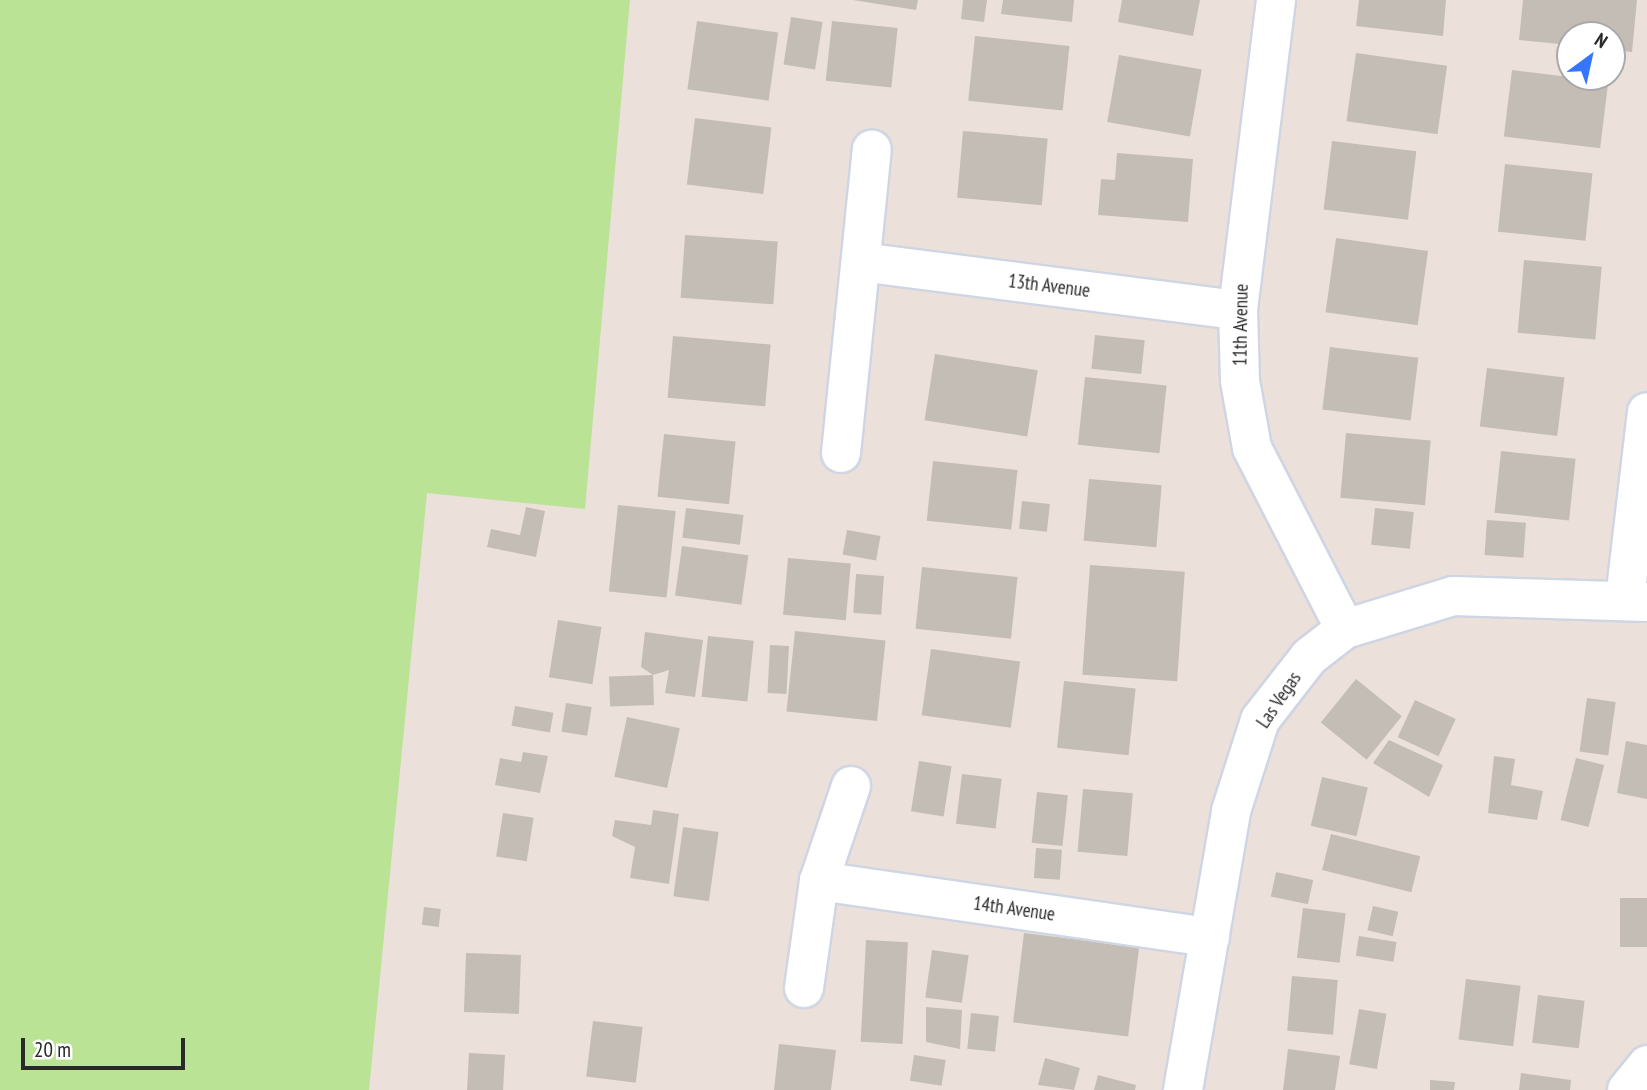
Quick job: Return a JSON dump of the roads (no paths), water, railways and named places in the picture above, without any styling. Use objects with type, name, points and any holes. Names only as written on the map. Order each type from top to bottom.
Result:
[{"type":"street","name":"11th Avenue","points":[[1276,0],[1238,310],[1252,448],[1345,629]]},
{"type":"street","points":[[841,453],[872,150]]},
{"type":"street","name":"13th Avenue","points":[[861,262],[1238,310]]},
{"type":"street","points":[[1636,600],[1647,412]]},
{"type":"street","name":"Las Vegas","points":[[1183,1090],[1231,811],[1260,720],[1308,657],[1345,629],[1453,596],[1636,600]]},
{"type":"street","points":[[804,988],[818,881],[851,786]]},
{"type":"street","name":"14th Avenue","points":[[818,881],[1210,937]]},
{"type":"street","points":[[1627,1090],[1647,1065]]}]
